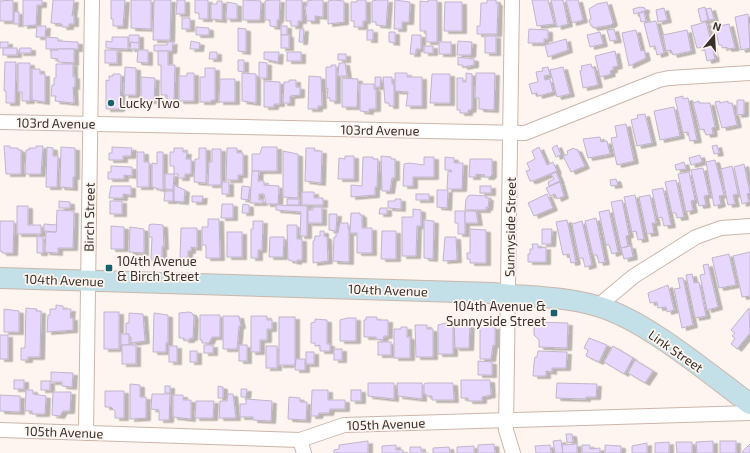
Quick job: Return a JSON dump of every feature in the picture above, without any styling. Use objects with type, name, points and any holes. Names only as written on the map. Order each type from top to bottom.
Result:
[{"type":"street","name":"Birch Street","points":[[86,433],[92,0]]},
{"type":"street","name":"Sunnyside Street","points":[[512,0],[506,430],[513,453]]},
{"type":"street","name":"103rd Avenue","points":[[0,122],[511,133],[525,132],[659,80],[669,78],[750,73]]},
{"type":"street","points":[[598,306],[634,276],[696,237],[721,228],[750,226]]},
{"type":"street","name":"104th Avenue","points":[[0,278],[509,294],[564,299],[598,306]]},
{"type":"street","name":"Link Street","points":[[598,306],[628,319],[660,338],[750,404]]},
{"type":"street","name":"105th Avenue","points":[[0,430],[86,433],[302,446],[344,425],[750,413]]},
{"type":"building","points":[[13,0],[13,21],[0,21],[0,1]]},
{"type":"building","points":[[23,0],[42,0],[42,5],[37,5],[36,25],[23,26]]},
{"type":"building","points":[[53,0],[74,0],[72,16],[74,15],[74,24],[69,24],[69,27],[62,27],[62,24],[51,23]]},
{"type":"building","points":[[111,0],[125,0],[123,26],[113,26],[113,19],[111,19]]},
{"type":"building","points":[[131,0],[151,0],[151,29],[131,28]]},
{"type":"building","points":[[154,0],[171,0],[170,40],[153,40]]},
{"type":"building","points":[[177,0],[185,0],[185,14],[176,14]]},
{"type":"building","points":[[195,0],[208,0],[208,19],[199,19],[199,13],[195,13]]},
{"type":"building","points":[[243,0],[261,1],[260,20],[243,20]]},
{"type":"building","points":[[280,0],[279,20],[277,20],[277,27],[270,26],[270,20],[265,20],[265,1]]},
{"type":"building","points":[[286,0],[302,0],[302,21],[298,21],[298,26],[291,26],[291,21],[286,21]]},
{"type":"building","points":[[323,0],[323,17],[315,16],[315,21],[307,21],[305,6],[307,6],[307,1]]},
{"type":"building","points":[[357,0],[366,0],[366,21],[363,21],[363,27],[354,27],[354,21],[351,21],[351,2],[357,2]]},
{"type":"building","points":[[388,0],[386,26],[376,25],[376,22],[372,22],[372,1]]},
{"type":"building","points":[[395,0],[410,2],[409,22],[402,22],[402,29],[394,29]]},
{"type":"building","points":[[428,0],[437,0],[437,42],[426,42],[426,31],[420,31],[420,1],[428,2]]},
{"type":"building","points":[[487,0],[496,0],[496,3],[498,3],[497,34],[477,34],[477,26],[480,26],[481,3],[487,3]]},
{"type":"building","points":[[532,0],[548,0],[554,24],[537,26]]},
{"type":"building","points":[[551,0],[563,0],[568,24],[557,27]]},
{"type":"building","points":[[566,0],[578,0],[583,20],[572,23]]},
{"type":"building","points":[[217,1],[222,1],[222,20],[211,19],[211,4],[217,4]]},
{"type":"building","points":[[328,1],[344,1],[344,22],[328,24]]},
{"type":"building","points":[[227,2],[237,4],[237,19],[226,19]]},
{"type":"building","points":[[445,2],[462,2],[462,31],[444,31]]},
{"type":"building","points":[[607,2],[613,23],[611,25],[593,28],[589,20],[591,19],[589,9],[597,4]]},
{"type":"building","points":[[640,7],[645,8],[645,11],[634,14],[633,9]]},
{"type":"building","points":[[705,7],[708,20],[701,22],[698,9]]},
{"type":"building","points":[[664,8],[667,20],[658,22],[656,10]]},
{"type":"building","points":[[711,8],[714,19],[709,20],[706,9]]},
{"type":"building","points":[[14,12],[19,12],[19,24],[14,24]]},
{"type":"building","points":[[644,12],[646,21],[641,22],[639,13]]},
{"type":"building","points":[[748,14],[750,48],[741,50],[735,17]]},
{"type":"building","points":[[182,18],[190,18],[190,29],[182,29]]},
{"type":"building","points":[[656,21],[664,53],[657,55],[655,46],[650,47],[644,23]]},
{"type":"building","points":[[706,22],[715,59],[707,61],[704,47],[697,48],[691,26]]},
{"type":"building","points":[[729,24],[735,48],[727,49],[727,47],[722,48],[722,45],[719,45],[715,27]]},
{"type":"building","points":[[37,26],[46,26],[45,37],[36,37]]},
{"type":"building","points":[[281,26],[287,26],[287,35],[281,35]]},
{"type":"building","points":[[196,27],[209,28],[209,35],[196,35]]},
{"type":"building","points":[[238,28],[246,29],[246,52],[238,51]]},
{"type":"building","points":[[300,29],[304,29],[303,42],[299,42]]},
{"type":"building","points":[[529,29],[548,30],[548,39],[544,39],[544,43],[528,43]]},
{"type":"building","points":[[614,29],[617,40],[610,41],[607,30]]},
{"type":"building","points":[[367,30],[373,30],[373,40],[367,40]]},
{"type":"building","points":[[636,30],[641,51],[644,50],[646,58],[629,66],[622,33]]},
{"type":"building","points":[[687,30],[691,51],[673,55],[671,50],[666,51],[663,35]]},
{"type":"building","points":[[389,32],[395,32],[395,43],[389,42]]},
{"type":"building","points":[[600,32],[603,44],[590,47],[587,35]]},
{"type":"building","points":[[129,35],[139,35],[139,43],[129,42]]},
{"type":"building","points":[[281,35],[289,35],[289,48],[281,48]]},
{"type":"building","points":[[412,35],[421,35],[421,49],[416,49],[416,54],[410,54]]},
{"type":"building","points":[[485,36],[496,36],[496,53],[485,53]]},
{"type":"building","points":[[46,37],[58,38],[58,41],[78,42],[78,49],[46,49]]},
{"type":"building","points":[[112,37],[128,37],[128,49],[106,48],[106,41],[112,42]]},
{"type":"building","points":[[566,39],[568,50],[548,57],[545,45]]},
{"type":"building","points":[[191,41],[200,43],[199,49],[190,49]]},
{"type":"building","points":[[458,41],[472,42],[471,55],[457,55]]},
{"type":"building","points":[[0,42],[8,42],[8,48],[0,48]]},
{"type":"building","points":[[131,42],[139,43],[139,49],[130,49]]},
{"type":"building","points":[[167,42],[173,42],[172,51],[154,51],[154,45],[167,45]]},
{"type":"building","points":[[439,42],[451,42],[451,54],[439,54]]},
{"type":"building","points":[[424,46],[433,46],[433,53],[424,53]]},
{"type":"building","points":[[3,48],[17,48],[17,55],[3,55]]},
{"type":"building","points":[[20,48],[31,48],[31,53],[19,53]]},
{"type":"building","points":[[74,49],[74,63],[58,62],[58,59],[51,58],[51,50]]},
{"type":"building","points":[[105,50],[117,50],[117,63],[105,63]]},
{"type":"building","points":[[138,50],[148,50],[148,63],[137,62]]},
{"type":"building","points":[[158,51],[168,51],[168,65],[175,65],[174,101],[167,100],[167,95],[161,95],[161,65],[158,65]]},
{"type":"building","points":[[615,51],[618,66],[613,67],[613,70],[610,71],[611,74],[600,77],[595,56]]},
{"type":"building","points":[[210,52],[217,52],[217,59],[209,59]]},
{"type":"building","points":[[264,52],[279,52],[278,62],[264,59]]},
{"type":"building","points":[[287,52],[301,52],[301,61],[287,61]]},
{"type":"building","points":[[338,54],[346,54],[346,60],[338,60]]},
{"type":"building","points":[[458,57],[474,59],[474,65],[463,67],[463,65],[458,65]]},
{"type":"building","points":[[238,60],[244,60],[244,72],[238,71]]},
{"type":"building","points":[[5,62],[16,62],[15,103],[6,103],[6,91],[4,91]]},
{"type":"building","points":[[259,62],[267,63],[267,78],[259,78]]},
{"type":"building","points":[[18,63],[30,63],[30,101],[22,101],[22,92],[18,92]]},
{"type":"building","points":[[339,63],[345,63],[347,76],[338,76]]},
{"type":"building","points":[[56,64],[73,64],[73,77],[75,76],[75,87],[73,87],[74,103],[55,101],[56,96],[51,96],[52,85],[54,85],[54,78],[56,78]]},
{"type":"building","points":[[591,64],[592,68],[594,68],[598,85],[583,88],[580,71],[582,70],[581,66]]},
{"type":"building","points":[[331,65],[336,65],[336,101],[330,101],[330,98],[327,98],[328,88],[326,89],[326,67],[331,67]]},
{"type":"building","points":[[125,67],[136,68],[136,95],[124,95]]},
{"type":"building","points":[[548,67],[550,75],[544,76],[545,80],[550,79],[553,92],[538,96],[537,93],[532,94],[529,84],[538,82],[536,72],[543,71],[542,68]]},
{"type":"building","points":[[563,67],[570,94],[557,97],[550,70]]},
{"type":"building","points":[[205,68],[215,68],[215,100],[211,100],[211,102],[200,102],[200,77],[205,77]]},
{"type":"building","points":[[32,69],[40,69],[40,74],[45,74],[45,102],[32,100]]},
{"type":"building","points":[[187,73],[194,73],[194,101],[179,101],[179,76],[187,76]]},
{"type":"building","points":[[242,73],[256,74],[256,103],[242,101]]},
{"type":"building","points":[[395,73],[407,73],[407,77],[422,77],[422,106],[406,106],[408,92],[395,91]]},
{"type":"building","points":[[466,73],[472,74],[472,107],[471,110],[468,110],[468,113],[460,113],[460,110],[457,110],[457,78],[463,78],[463,82],[466,82]]},
{"type":"building","points":[[476,73],[495,73],[494,110],[479,109],[479,98],[475,98]]},
{"type":"building","points":[[113,74],[120,74],[121,76],[120,109],[106,109],[106,80],[109,81],[109,76],[113,76]]},
{"type":"building","points":[[432,74],[450,74],[450,103],[430,103]]},
{"type":"building","points":[[309,76],[321,77],[322,106],[318,106],[318,109],[308,109]]},
{"type":"building","points":[[141,77],[155,78],[154,101],[141,101]]},
{"type":"building","points":[[375,77],[381,77],[380,87],[375,87]]},
{"type":"building","points":[[383,77],[392,77],[392,84],[394,84],[394,106],[389,106],[389,103],[385,103]]},
{"type":"building","points":[[342,78],[358,79],[357,107],[342,107]]},
{"type":"building","points":[[220,79],[235,79],[235,102],[219,102]]},
{"type":"building","points":[[289,80],[296,80],[296,87],[300,87],[300,95],[290,96],[290,103],[283,103],[284,82],[289,82]]},
{"type":"building","points":[[264,81],[280,82],[280,104],[274,104],[274,107],[264,107]]},
{"type":"building","points":[[360,84],[374,84],[374,89],[376,89],[376,109],[369,109],[369,112],[360,111]]},
{"type":"building","points":[[683,96],[683,99],[688,98],[697,140],[690,141],[688,132],[683,133],[675,98]]},
{"type":"building","points":[[737,100],[744,100],[744,114],[737,115]]},
{"type":"building","points":[[699,101],[699,103],[710,103],[715,127],[712,128],[713,134],[706,135],[704,129],[700,130],[693,103]]},
{"type":"building","points":[[720,101],[720,103],[728,101],[728,103],[732,103],[737,125],[722,128],[715,102]]},
{"type":"building","points":[[674,107],[680,136],[660,140],[654,111]]},
{"type":"building","points":[[645,114],[652,143],[637,146],[631,120],[638,118],[637,115]]},
{"type":"building","points":[[626,124],[634,161],[617,165],[611,138],[617,137],[615,126]]},
{"type":"building","points":[[600,137],[601,142],[607,141],[610,154],[588,158],[583,139]]},
{"type":"building","points":[[557,145],[561,155],[556,157],[552,148]]},
{"type":"building","points":[[717,145],[719,153],[714,154],[712,146]]},
{"type":"building","points":[[4,146],[10,146],[10,148],[18,148],[18,150],[21,150],[21,174],[6,174]]},
{"type":"building","points":[[36,146],[43,146],[41,174],[25,174],[26,150],[29,150],[29,148],[36,148]]},
{"type":"building","points":[[47,147],[53,148],[53,156],[58,156],[57,187],[46,187]]},
{"type":"building","points":[[61,147],[75,148],[75,177],[73,177],[73,188],[60,187]]},
{"type":"building","points":[[112,147],[132,148],[131,156],[123,156],[123,160],[109,160],[109,153],[112,153]]},
{"type":"building","points":[[262,147],[277,147],[277,171],[252,171],[252,154],[260,154]]},
{"type":"building","points":[[539,147],[547,165],[553,162],[557,171],[530,181],[526,171],[530,170],[527,163],[535,159],[532,151]]},
{"type":"building","points":[[174,148],[183,148],[183,152],[187,152],[186,159],[191,159],[191,174],[185,174],[185,178],[178,178],[178,174],[174,174],[174,166],[170,166],[170,152],[174,152]]},
{"type":"building","points":[[199,148],[206,148],[206,183],[194,182],[195,159],[199,159]]},
{"type":"building","points":[[227,148],[237,148],[237,153],[243,153],[243,175],[238,175],[238,180],[226,180]]},
{"type":"building","points":[[306,148],[315,148],[314,151],[322,151],[321,183],[305,181]]},
{"type":"building","points":[[574,148],[576,150],[577,149],[585,166],[571,172],[563,156],[568,154],[567,151]]},
{"type":"building","points":[[212,149],[221,149],[221,185],[208,185],[209,162],[212,162]]},
{"type":"building","points":[[283,151],[298,154],[298,198],[283,197]]},
{"type":"building","points":[[137,152],[144,152],[144,162],[149,162],[149,187],[137,187]]},
{"type":"building","points":[[157,152],[163,152],[163,190],[152,187],[152,163],[157,164]]},
{"type":"building","points":[[700,155],[702,162],[691,165],[689,158]]},
{"type":"building","points":[[345,156],[354,156],[354,179],[338,179],[339,158],[345,159]]},
{"type":"building","points":[[381,156],[395,159],[395,178],[392,178],[390,191],[382,191]]},
{"type":"building","points":[[363,157],[373,157],[373,159],[378,159],[377,187],[375,187],[375,195],[351,197],[351,185],[362,186]]},
{"type":"building","points":[[424,157],[434,157],[434,177],[413,177],[413,186],[403,186],[404,164],[409,163],[424,165]]},
{"type":"building","points":[[445,157],[454,158],[454,163],[463,163],[462,189],[447,189],[448,171],[452,172],[451,170],[445,170]]},
{"type":"building","points":[[470,159],[492,159],[492,175],[490,177],[484,177],[485,175],[476,174],[476,177],[469,177]]},
{"type":"building","points":[[715,160],[724,195],[719,196],[721,204],[714,206],[706,162]]},
{"type":"building","points":[[684,162],[686,169],[676,170],[675,165]]},
{"type":"building","points":[[744,164],[750,193],[747,194],[749,202],[742,204],[734,167]]},
{"type":"building","points":[[111,166],[132,167],[132,176],[124,175],[124,179],[108,179],[108,172],[111,172]]},
{"type":"building","points":[[732,166],[738,194],[733,195],[735,204],[728,205],[721,169]]},
{"type":"building","points":[[703,168],[709,195],[704,196],[706,205],[699,206],[691,170]]},
{"type":"building","points":[[252,171],[259,171],[258,181],[264,181],[264,185],[279,186],[278,204],[266,204],[264,194],[259,194],[259,200],[263,200],[263,203],[250,203]]},
{"type":"building","points":[[556,172],[560,181],[549,186],[548,182],[554,179],[551,174]]},
{"type":"building","points":[[689,172],[695,200],[691,201],[693,210],[686,212],[678,174]]},
{"type":"building","points":[[165,174],[174,174],[173,190],[165,189]]},
{"type":"building","points":[[616,179],[618,185],[611,186],[610,180]]},
{"type":"building","points":[[676,180],[684,217],[677,218],[676,213],[672,213],[665,182]]},
{"type":"building","points":[[222,182],[229,182],[229,194],[222,194]]},
{"type":"building","points":[[560,182],[564,196],[557,199],[555,194],[550,196],[546,188]]},
{"type":"building","points":[[174,185],[185,190],[184,202],[174,201]]},
{"type":"building","points":[[111,186],[131,186],[131,195],[123,194],[123,198],[109,198]]},
{"type":"building","points":[[242,186],[250,187],[248,200],[241,199]]},
{"type":"building","points":[[480,186],[491,186],[491,193],[480,193]]},
{"type":"building","points":[[663,188],[671,225],[664,226],[662,217],[658,218],[652,190]]},
{"type":"building","points":[[437,190],[448,190],[447,208],[437,207]]},
{"type":"building","points":[[165,191],[173,191],[173,201],[164,201]]},
{"type":"building","points":[[302,192],[314,192],[314,198],[323,198],[323,205],[302,205]]},
{"type":"building","points":[[416,194],[429,194],[429,200],[416,200]]},
{"type":"building","points":[[547,194],[553,208],[534,216],[528,203]]},
{"type":"building","points":[[635,195],[644,239],[638,240],[636,231],[632,232],[624,197]]},
{"type":"building","points":[[650,195],[656,223],[652,223],[654,233],[647,234],[639,197]]},
{"type":"building","points":[[192,196],[203,196],[202,202],[192,202]]},
{"type":"building","points":[[468,196],[487,196],[486,198],[489,198],[488,208],[486,207],[486,210],[465,210],[466,200]]},
{"type":"building","points":[[287,199],[299,199],[299,205],[287,205]]},
{"type":"building","points":[[395,199],[401,199],[401,209],[388,208],[388,201],[395,201]]},
{"type":"building","points":[[622,200],[629,235],[626,236],[628,246],[621,248],[611,202]]},
{"type":"building","points":[[59,201],[70,202],[70,208],[59,208]]},
{"type":"building","points":[[110,201],[122,201],[122,214],[110,214]]},
{"type":"building","points":[[222,204],[233,204],[233,218],[221,218]]},
{"type":"building","points":[[243,204],[249,205],[249,213],[242,213]]},
{"type":"building","points":[[276,205],[307,206],[307,236],[300,236],[301,212],[276,210]]},
{"type":"building","points":[[17,206],[28,206],[28,225],[41,225],[41,234],[17,234]]},
{"type":"building","points":[[313,207],[322,207],[322,223],[308,223],[308,210],[313,210]]},
{"type":"building","points":[[380,208],[387,208],[387,214],[379,214]]},
{"type":"building","points":[[413,209],[421,210],[421,226],[417,226],[416,256],[402,256],[402,217],[413,217]]},
{"type":"building","points":[[57,210],[74,211],[73,248],[58,248],[58,253],[45,252],[46,232],[56,232]]},
{"type":"building","points":[[609,210],[618,252],[612,254],[609,245],[606,245],[599,212]]},
{"type":"building","points":[[455,211],[465,211],[465,234],[458,234],[458,223],[455,223]]},
{"type":"building","points":[[465,211],[476,211],[478,223],[465,223]]},
{"type":"building","points":[[351,213],[360,213],[360,215],[362,215],[362,228],[372,228],[372,253],[357,253],[357,233],[350,233]]},
{"type":"building","points":[[329,214],[337,214],[336,231],[329,230]]},
{"type":"building","points":[[596,218],[605,262],[599,263],[597,255],[593,255],[585,221]]},
{"type":"building","points":[[208,219],[219,219],[220,258],[206,258],[206,245],[202,245],[202,227],[208,227]]},
{"type":"building","points":[[424,220],[434,221],[433,259],[424,258]]},
{"type":"building","points":[[567,220],[576,262],[571,263],[569,254],[563,255],[556,222]]},
{"type":"building","points":[[0,221],[14,221],[13,253],[2,253],[2,251],[0,251]]},
{"type":"building","points":[[253,221],[263,221],[262,250],[258,250],[258,258],[251,258],[251,229],[253,229]]},
{"type":"building","points":[[582,221],[592,265],[585,267],[583,258],[579,258],[572,224]]},
{"type":"building","points":[[340,223],[348,223],[349,262],[333,261],[334,237],[336,237],[336,233],[338,233]]},
{"type":"building","points":[[44,224],[57,225],[56,232],[44,231]]},
{"type":"building","points":[[149,225],[163,225],[164,247],[162,246],[162,260],[151,260],[152,237],[149,237]]},
{"type":"building","points":[[287,225],[297,225],[297,239],[302,239],[302,260],[297,260],[297,262],[288,260]]},
{"type":"building","points":[[111,226],[124,227],[124,249],[111,249]]},
{"type":"building","points":[[130,227],[144,229],[144,253],[129,252]]},
{"type":"building","points":[[181,228],[197,228],[197,248],[191,247],[191,251],[188,251],[188,258],[180,258]]},
{"type":"building","points":[[470,229],[486,230],[486,263],[470,263],[470,259],[467,259],[467,253],[470,253]]},
{"type":"building","points":[[542,229],[552,229],[551,244],[542,244]]},
{"type":"building","points":[[320,231],[324,231],[324,236],[327,237],[328,261],[313,263],[313,241],[315,236],[320,236]]},
{"type":"building","points":[[382,231],[396,231],[396,259],[381,259]]},
{"type":"building","points":[[227,232],[242,232],[242,257],[227,257]]},
{"type":"building","points":[[37,236],[43,237],[43,253],[37,253]]},
{"type":"building","points":[[270,237],[284,237],[283,257],[269,257]]},
{"type":"building","points":[[445,237],[456,237],[457,260],[443,261]]},
{"type":"building","points":[[532,244],[538,244],[538,248],[546,247],[546,262],[528,262],[528,254],[530,254],[530,249],[533,249]]},
{"type":"building","points":[[631,246],[633,257],[624,259],[621,248]]},
{"type":"building","points":[[750,252],[750,296],[742,297],[733,256]]},
{"type":"building","points":[[729,254],[736,285],[719,288],[712,258]]},
{"type":"building","points":[[708,264],[718,307],[707,310],[700,275],[705,274],[703,265]]},
{"type":"building","points":[[692,274],[694,283],[699,282],[706,316],[695,318],[686,275]]},
{"type":"building","points":[[678,278],[683,278],[693,325],[682,328],[674,289],[680,288]]},
{"type":"building","points":[[668,285],[674,310],[667,312],[666,307],[658,308],[657,302],[650,303],[648,293]]},
{"type":"building","points":[[56,305],[63,306],[63,309],[71,309],[70,318],[73,318],[73,330],[47,332],[48,315],[50,315],[50,309],[56,309]]},
{"type":"building","points":[[26,308],[41,311],[40,357],[28,357],[28,360],[21,360],[21,348],[25,348]]},
{"type":"building","points":[[749,308],[750,333],[737,349],[731,344],[735,338],[732,336],[735,333],[731,330]]},
{"type":"building","points":[[4,309],[19,311],[19,332],[4,332]]},
{"type":"building","points":[[104,312],[119,312],[119,349],[104,349]]},
{"type":"building","points":[[129,313],[143,314],[145,341],[131,343],[131,337],[129,337],[129,334],[126,334],[126,323],[129,323]]},
{"type":"building","points":[[154,313],[168,315],[168,343],[166,343],[166,352],[153,352]]},
{"type":"building","points":[[179,313],[192,313],[194,317],[193,338],[190,338],[190,340],[184,340],[184,338],[179,338]]},
{"type":"building","points":[[200,315],[220,315],[220,337],[212,337],[209,343],[202,343],[202,340],[200,340]]},
{"type":"building","points":[[223,316],[239,316],[241,326],[239,326],[237,349],[223,349]]},
{"type":"building","points":[[251,316],[267,316],[267,320],[272,320],[272,329],[267,329],[267,340],[260,340],[260,352],[251,352]]},
{"type":"building","points":[[279,317],[295,317],[295,365],[279,365]]},
{"type":"building","points":[[366,317],[377,317],[377,320],[388,320],[388,336],[384,336],[383,340],[376,339],[376,337],[364,337],[364,320],[366,320]]},
{"type":"building","points":[[356,318],[356,341],[340,341],[340,320]]},
{"type":"building","points":[[315,319],[327,320],[327,344],[330,344],[330,351],[320,351],[320,345],[315,346],[315,343],[311,343],[311,323],[315,322]]},
{"type":"building","points":[[459,319],[470,322],[469,348],[455,348],[454,322],[459,322]]},
{"type":"building","points":[[534,322],[568,323],[567,348],[539,347],[539,340],[534,335]]},
{"type":"building","points":[[453,323],[453,354],[438,354],[438,325]]},
{"type":"building","points":[[415,325],[427,325],[427,329],[433,329],[433,357],[416,357]]},
{"type":"building","points":[[480,326],[495,327],[495,345],[493,345],[491,359],[480,359]]},
{"type":"building","points":[[401,327],[407,327],[407,337],[410,337],[410,358],[394,358],[394,329],[401,329]]},
{"type":"building","points":[[121,334],[129,334],[129,345],[121,345]]},
{"type":"building","points":[[0,335],[8,335],[8,359],[0,359]]},
{"type":"building","points":[[589,338],[607,345],[599,362],[586,356],[588,350],[584,348]]},
{"type":"building","points":[[378,342],[391,342],[391,355],[378,355]]},
{"type":"building","points":[[122,345],[136,345],[136,364],[122,364]]},
{"type":"building","points":[[204,345],[213,345],[213,353],[204,353]]},
{"type":"building","points":[[239,345],[247,345],[247,361],[239,361]]},
{"type":"building","points":[[169,346],[177,346],[177,362],[169,362]]},
{"type":"building","points":[[266,346],[277,346],[277,368],[266,368]]},
{"type":"building","points":[[613,346],[633,358],[624,374],[604,362]]},
{"type":"building","points":[[334,349],[342,349],[342,360],[334,360]]},
{"type":"building","points":[[190,351],[197,351],[197,362],[190,362]]},
{"type":"building","points":[[538,351],[567,352],[566,368],[552,368],[552,372],[546,371],[546,376],[533,376],[535,357],[537,357]]},
{"type":"building","points":[[306,352],[314,352],[314,364],[306,364]]},
{"type":"building","points":[[296,359],[305,359],[305,370],[295,370]]},
{"type":"building","points":[[635,360],[653,371],[645,383],[628,373]]},
{"type":"building","points":[[478,361],[492,362],[492,375],[478,375]]},
{"type":"building","points":[[51,372],[73,373],[72,387],[62,386],[62,382],[51,382]]},
{"type":"building","points":[[14,380],[24,380],[24,389],[14,389]]},
{"type":"building","points":[[461,380],[490,380],[491,395],[482,397],[482,401],[468,401],[468,398],[461,398]]},
{"type":"building","points":[[41,381],[50,381],[50,390],[41,390]]},
{"type":"building","points":[[368,383],[394,383],[394,399],[368,396]]},
{"type":"building","points":[[397,383],[422,383],[422,399],[398,396]]},
{"type":"building","points":[[453,383],[454,400],[432,400],[432,396],[426,396],[426,394],[424,394],[424,384]]},
{"type":"building","points":[[557,383],[597,384],[596,397],[586,397],[586,399],[556,398]]},
{"type":"building","points":[[130,384],[140,385],[140,397],[146,397],[146,418],[130,419]]},
{"type":"building","points":[[165,386],[170,386],[170,393],[165,393]]},
{"type":"building","points":[[218,386],[223,387],[223,398],[218,398]]},
{"type":"building","points":[[241,389],[247,389],[246,397],[241,397]]},
{"type":"building","points":[[26,390],[33,390],[33,394],[46,396],[45,414],[32,414],[32,411],[25,411]]},
{"type":"building","points":[[312,390],[328,390],[328,400],[345,400],[345,409],[330,409],[329,413],[319,413],[318,416],[311,416]]},
{"type":"building","points":[[351,390],[361,390],[361,401],[351,401]]},
{"type":"building","points":[[105,391],[124,391],[124,418],[115,418],[115,411],[111,407],[105,407]]},
{"type":"building","points":[[53,392],[71,392],[70,411],[63,411],[60,416],[52,415]]},
{"type":"building","points":[[152,394],[170,394],[169,420],[159,420],[159,410],[151,409]]},
{"type":"building","points":[[228,394],[233,394],[236,418],[219,418],[220,401],[227,401]]},
{"type":"building","points":[[0,395],[20,396],[20,412],[0,411]]},
{"type":"building","points":[[173,395],[183,395],[183,400],[191,400],[191,419],[173,417]]},
{"type":"building","points":[[289,397],[300,398],[300,402],[307,402],[306,420],[288,419]]},
{"type":"building","points":[[246,399],[272,401],[271,421],[253,420],[253,417],[240,417],[240,404],[246,404]]},
{"type":"building","points":[[196,401],[214,401],[213,418],[195,418]]},
{"type":"building","points":[[566,434],[572,434],[573,442],[567,443]]},
{"type":"building","points":[[561,440],[563,453],[555,453],[553,441]]},
{"type":"building","points":[[368,441],[368,453],[334,453],[334,450],[339,449],[339,445]]},
{"type":"building","points":[[713,441],[713,453],[697,453],[696,442]]},
{"type":"building","points":[[720,441],[736,441],[736,453],[720,453]]},
{"type":"building","points":[[669,442],[669,453],[655,453],[655,443]]},
{"type":"building","points":[[676,442],[692,442],[692,453],[677,453]]},
{"type":"building","points":[[647,443],[647,453],[632,453],[632,446]]},
{"type":"building","points":[[494,444],[495,453],[478,453],[478,445]]},
{"type":"building","points":[[577,444],[577,453],[563,453],[562,445]]},
{"type":"building","points":[[750,444],[750,453],[743,453],[742,452]]},
{"type":"building","points":[[396,445],[396,450],[403,450],[403,453],[382,453],[382,446]]},
{"type":"building","points":[[550,445],[551,453],[536,453],[535,446]]},
{"type":"building","points":[[582,445],[590,445],[590,449],[600,448],[600,453],[582,453]]},
{"type":"building","points":[[605,445],[621,446],[621,453],[605,453]]},
{"type":"building","points":[[474,446],[474,453],[457,453],[457,447]]},
{"type":"building","points":[[410,447],[421,447],[421,451],[424,451],[424,453],[410,453]]},
{"type":"building","points":[[449,447],[450,453],[433,453],[433,448]]},
{"type":"place","name":"Lucky Two","points":[[111,103]]},
{"type":"place","name":"104th Avenue & Birch Street","points":[[109,268]]},
{"type":"place","name":"104th Avenue & Sunnyside Street","points":[[554,313]]}]
